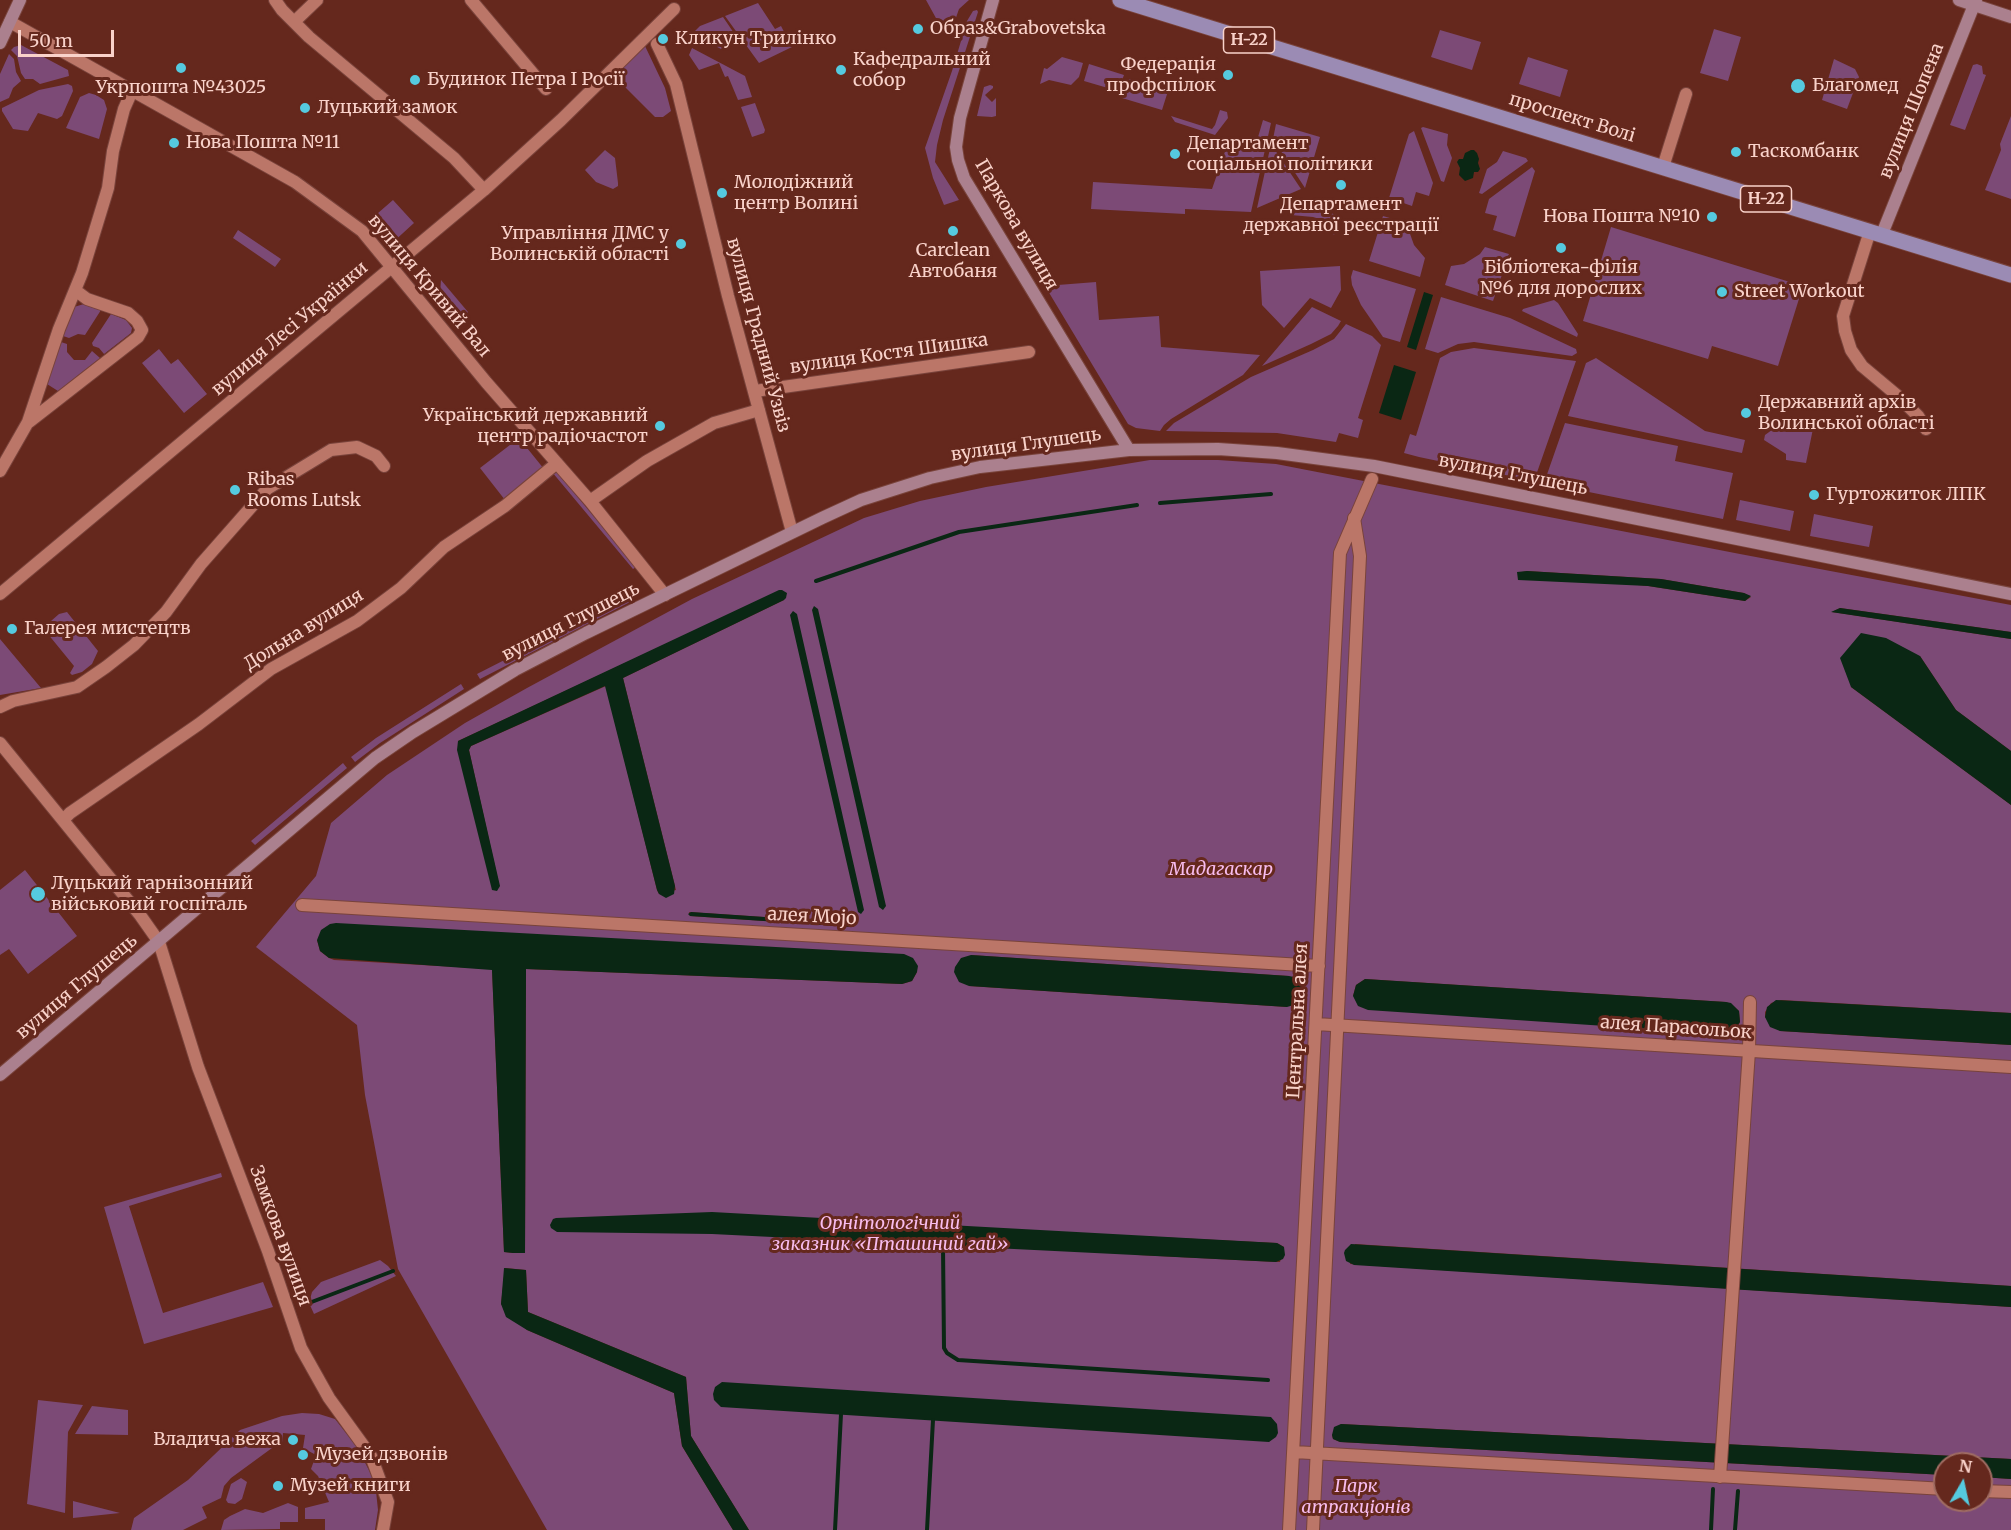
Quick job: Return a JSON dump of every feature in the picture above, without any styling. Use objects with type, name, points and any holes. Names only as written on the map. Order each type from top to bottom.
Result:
[{"type":"main road","points":[[4,32],[20,0]]},
{"type":"main road","name":"Паркова вулиця","points":[[993,0],[960,118],[956,147],[958,160],[964,178],[1129,450]]},
{"type":"main road","name":"проспект Волі","points":[[1120,0],[2011,275]]},
{"type":"main road","points":[[1959,0],[1975,2],[2011,17]]},
{"type":"main road","name":"вулиця Шопена","points":[[1876,233],[1975,2]]},
{"type":"main road","name":"вулиця Глушець","points":[[0,1075],[375,758],[413,732],[515,670],[792,532],[861,500],[930,478],[980,467],[1129,450],[1254,451],[1354,463],[2011,594]]},
{"type":"street","points":[[275,0],[309,38],[454,158],[484,190]]},
{"type":"street","points":[[294,22],[317,0]]},
{"type":"street","points":[[471,0],[546,89]]},
{"type":"street","name":"вулиця Лесі Українки","points":[[0,594],[484,190],[561,120],[674,9]]},
{"type":"street","name":"вулиця Кривий Вал","points":[[4,32],[132,90],[312,193],[362,231],[486,381],[590,501],[665,595]]},
{"type":"street","name":"вулиця Градний Узвіз","points":[[657,44],[676,84],[724,281],[792,532]]},
{"type":"street","points":[[0,471],[28,422],[59,329],[82,273],[108,188],[113,151],[124,109],[132,90]]},
{"type":"street","points":[[1663,167],[1686,94]]},
{"type":"street","points":[[1876,233],[1843,316],[1845,331],[1851,350],[1862,366],[1899,397],[1918,416],[1926,429]]},
{"type":"street","points":[[28,422],[138,337],[142,330],[137,321],[128,313],[87,298],[75,290]]},
{"type":"street","name":"вулиця Костя Шишка","points":[[755,391],[1029,352]]},
{"type":"street","points":[[590,501],[647,460],[714,423],[759,410]]},
{"type":"street","points":[[0,707],[13,701],[76,687],[106,668],[134,645],[166,612],[208,555],[267,489],[331,450],[357,447],[376,456],[384,466]]},
{"type":"street","name":"Дольна вулиця","points":[[63,820],[199,724],[271,669],[357,621],[401,588],[444,547],[505,506],[557,463]]},
{"type":"street","name":"Центральна алея","points":[[1289,1530],[1340,553],[1372,479]]},
{"type":"street","points":[[1313,1530],[1360,556],[1354,517]]},
{"type":"street","points":[[1331,738],[1352,739]]},
{"type":"street","points":[[0,743],[159,942]]},
{"type":"street","name":"алея Mojo","points":[[302,905],[1319,966]]},
{"type":"street","name":"Замкова вулиця","points":[[159,942],[198,1067],[268,1251],[301,1348],[329,1398],[371,1456],[388,1502],[383,1530]]},
{"type":"street","points":[[1720,1476],[1749,1051],[1750,1002]]},
{"type":"street","name":"алея Парасольок","points":[[1316,1024],[2011,1067]]},
{"type":"street","points":[[1306,1206],[1329,1208]]},
{"type":"street","points":[[1297,1396],[1320,1397]]},
{"type":"street","points":[[1294,1452],[1933,1488]]},
{"type":"street","points":[[1993,1491],[2011,1492]]},
{"type":"green space","points":[[926,0],[969,0],[959,9],[952,29],[947,32],[942,29]]},
{"type":"green space","points":[[758,3],[775,29],[781,26],[792,47],[759,63],[725,16]]},
{"type":"green space","points":[[977,10],[937,145],[935,162],[959,200],[944,205],[933,178],[925,148],[967,21],[973,11]]},
{"type":"green space","points":[[723,17],[738,39],[721,49],[692,34],[700,26]]},
{"type":"green space","points":[[1714,29],[1741,37],[1728,81],[1700,73]]},
{"type":"green space","points":[[1440,30],[1481,42],[1472,70],[1431,57]]},
{"type":"green space","points":[[21,45],[68,70],[69,76],[40,84],[33,79],[25,79],[21,73],[17,56],[11,50]]},
{"type":"green space","points":[[645,46],[665,88],[671,111],[663,117],[655,117],[614,76]]},
{"type":"green space","points":[[692,48],[745,76],[752,97],[738,100],[728,76],[725,77],[719,63],[699,70],[689,55]]},
{"type":"green space","points":[[9,54],[14,59],[16,72],[21,81],[13,88],[9,98],[0,102],[0,74]]},
{"type":"green space","points":[[1062,57],[1083,63],[1079,77],[1071,85],[1049,80],[1040,84],[1044,68],[1047,69]]},
{"type":"green space","points":[[1528,57],[1568,70],[1560,97],[1519,84]]},
{"type":"green space","points":[[1834,59],[1855,69],[1859,77],[1847,109],[1822,100]]},
{"type":"green space","points":[[1089,64],[1124,75],[1118,91],[1084,81]]},
{"type":"green space","points":[[1973,65],[1982,66],[1983,74],[1986,75],[1965,130],[1950,125]]},
{"type":"green space","points":[[1128,79],[1168,91],[1162,110],[1122,98]]},
{"type":"green space","points":[[68,84],[72,86],[73,91],[62,116],[57,119],[38,113],[28,131],[13,129],[2,111],[2,108],[39,90]]},
{"type":"green space","points":[[990,85],[993,88],[985,95],[992,102],[996,98],[996,116],[977,116],[984,87]]},
{"type":"green space","points":[[89,93],[104,100],[107,109],[99,139],[66,128],[80,97]]},
{"type":"green space","points":[[755,103],[765,130],[764,133],[752,137],[741,107]]},
{"type":"green space","points":[[1220,110],[1227,112],[1228,118],[1215,135],[1175,122],[1171,116],[1212,129]]},
{"type":"green space","points":[[2011,116],[2011,199],[1985,190],[2001,150],[2000,144]]},
{"type":"green space","points":[[1263,120],[1271,123],[1251,212],[1185,209],[1185,214],[1091,209],[1093,182],[1212,189],[1228,143],[1254,151]]},
{"type":"green space","points":[[1276,124],[1320,137],[1305,188],[1273,139]]},
{"type":"green space","points":[[1421,128],[1448,134],[1447,145],[1452,158],[1444,182],[1441,181]]},
{"type":"green space","points":[[1414,131],[1433,183],[1429,196],[1416,192],[1412,206],[1389,198],[1409,134]]},
{"type":"green space","points":[[1271,144],[1301,189],[1257,208]]},
{"type":"green space","points":[[605,150],[615,158],[618,186],[613,189],[596,182],[585,170]]},
{"type":"green space","points":[[1503,151],[1526,158],[1528,161],[1482,194],[1479,193],[1487,169],[1497,162]]},
{"type":"green space","points":[[1532,167],[1535,171],[1515,237],[1493,230],[1497,216],[1485,213],[1489,199]]},
{"type":"green space","points":[[393,200],[414,223],[391,244],[370,220]]},
{"type":"green space","points":[[1307,206],[1340,216],[1334,235],[1329,225],[1323,220],[1291,215]]},
{"type":"green space","points":[[1383,216],[1410,224],[1409,231],[1414,245],[1425,258],[1420,277],[1369,261]]},
{"type":"green space","points":[[1611,227],[1803,286],[1778,366],[1712,346],[1708,359],[1583,321]]},
{"type":"green space","points":[[238,230],[281,259],[275,267],[233,238]]},
{"type":"green space","points":[[1485,247],[1509,254],[1493,301],[1445,285],[1451,266],[1464,264],[1480,254]]},
{"type":"green space","points":[[1340,266],[1341,290],[1331,308],[1310,298],[1284,328],[1262,305],[1260,271]]},
{"type":"green space","points":[[1353,270],[1416,289],[1400,342],[1383,337],[1361,305],[1352,285]]},
{"type":"green space","points":[[441,280],[468,312],[454,325],[439,307]]},
{"type":"green space","points":[[1096,282],[1099,320],[1159,316],[1161,347],[1260,355],[1243,375],[1171,419],[1160,431],[1136,428],[1128,424],[1045,286]]},
{"type":"green space","points":[[1441,297],[1510,318],[1576,349],[1577,353],[1572,356],[1474,342],[1458,344],[1438,353],[1425,349]]},
{"type":"green space","points":[[1554,300],[1578,334],[1577,337],[1522,311]]},
{"type":"green space","points":[[84,304],[101,310],[85,335],[78,334],[69,338],[63,336],[74,307]]},
{"type":"green space","points":[[1312,307],[1341,321],[1338,326],[1331,334],[1262,366]]},
{"type":"green space","points":[[111,314],[126,320],[132,328],[131,333],[104,354],[92,343]]},
{"type":"green space","points":[[1346,324],[1372,336],[1381,345],[1358,418],[1363,420],[1358,438],[1339,433],[1336,442],[1277,433],[1166,431],[1174,423],[1251,377],[1334,339]]},
{"type":"green space","points":[[61,342],[67,344],[67,352],[74,360],[85,360],[92,351],[100,358],[58,391],[47,384]]},
{"type":"green space","points":[[1474,348],[1576,361],[1534,481],[1404,453],[1410,434],[1416,436],[1440,358],[1451,352]]},
{"type":"green space","points":[[159,349],[171,364],[178,359],[207,394],[184,413],[142,363]]},
{"type":"green space","points":[[1596,358],[1705,431],[1745,440],[1742,453],[1568,416],[1586,363]]},
{"type":"green space","points":[[1815,419],[1806,463],[1786,460],[1786,454],[1764,440],[1765,435],[1776,427]]},
{"type":"green space","points":[[1565,423],[1678,446],[1675,461],[1733,473],[1723,519],[1544,483]]},
{"type":"green space","points":[[519,438],[544,469],[505,500],[480,468]]},
{"type":"green space","points":[[1150,460],[1218,460],[1276,464],[2011,605],[2011,632],[1840,608],[1832,612],[2011,639],[2011,751],[1956,710],[1920,656],[1851,687],[2011,805],[2011,1013],[1781,1000],[1771,1003],[1765,1012],[1765,1017],[1780,1031],[2011,1045],[2011,1286],[1355,1244],[1350,1264],[2011,1307],[2011,1459],[1993,1458],[1993,1452],[1933,1452],[1933,1455],[1341,1424],[1332,1435],[1333,1439],[1340,1442],[1933,1474],[1933,1512],[1993,1512],[1993,1478],[2011,1479],[2011,1530],[749,1530],[691,1436],[686,1377],[528,1312],[526,1270],[505,1268],[501,1304],[527,1330],[674,1393],[682,1446],[733,1530],[547,1530],[398,1269],[365,1095],[357,1025],[256,947],[316,876],[331,823],[387,775],[465,723],[692,599],[864,518],[920,501],[986,487]],"holes":[[[1527,571],[1661,579],[1744,593],[1751,597],[1745,601],[1648,586],[1517,573]],[[782,590],[784,600],[623,678],[676,890],[659,894],[657,890],[606,686],[471,746],[469,750],[500,889],[458,741]],[[689,912],[853,923],[854,927],[690,916]],[[317,940],[917,972],[912,981],[902,984],[526,969],[525,1252],[513,1253],[504,1252],[492,969],[334,960],[320,951]],[[971,955],[1289,976],[1287,1007],[969,986]],[[1365,979],[1726,1002],[1739,1011],[1740,1022],[1738,1027],[1353,996],[1356,985]],[[1138,1236],[1277,1243],[1284,1247],[1280,1262],[1138,1255]]]},
{"type":"green space","points":[[555,470],[636,567],[633,569],[552,472]]},
{"type":"green space","points":[[1740,500],[1794,511],[1790,531],[1736,520]]},
{"type":"green space","points":[[1814,514],[1873,526],[1869,547],[1810,536]]},
{"type":"green space","points":[[628,597],[630,602],[480,679],[477,674]]},
{"type":"green space","points":[[67,612],[98,651],[92,664],[82,672],[72,675],[70,673],[74,666],[43,628],[59,614]]},
{"type":"green space","points":[[0,639],[41,688],[0,695]]},
{"type":"green space","points":[[461,684],[464,689],[380,743],[355,762],[351,757],[376,738]]},
{"type":"green space","points":[[343,763],[347,768],[255,845],[251,841]]},
{"type":"green space","points":[[25,870],[77,936],[28,974],[9,949],[0,955],[0,890]]},
{"type":"green space","points":[[221,1173],[222,1177],[129,1206],[163,1313],[263,1282],[273,1307],[144,1344],[104,1207]]},
{"type":"green space","points":[[380,1260],[396,1276],[314,1314],[309,1303],[312,1292],[321,1282]]},
{"type":"green space","points":[[38,1400],[83,1405],[68,1432],[65,1513],[27,1504]]},
{"type":"green space","points":[[92,1406],[128,1410],[128,1435],[75,1434]]},
{"type":"green space","points":[[302,1413],[319,1414],[335,1419],[357,1447],[375,1482],[378,1510],[375,1530],[325,1530],[325,1519],[305,1519],[305,1508],[329,1502],[318,1476],[311,1469],[316,1455],[303,1448],[305,1435],[283,1433],[282,1445],[272,1448],[231,1478],[224,1486],[221,1498],[202,1507],[207,1518],[183,1530],[131,1530],[134,1518],[188,1480],[240,1430],[282,1416]]},
{"type":"green space","points":[[241,1478],[247,1482],[242,1499],[235,1504],[228,1503],[226,1500],[231,1484]]},
{"type":"green space","points":[[73,1501],[120,1513],[73,1518]]},
{"type":"green space","points":[[288,1503],[298,1507],[298,1522],[280,1522],[280,1529],[221,1530],[224,1520],[245,1509],[263,1513]]},
{"type":"shaded area","points":[[1471,150],[1477,153],[1480,169],[1474,172],[1473,178],[1465,181],[1459,175],[1460,168],[1457,162]]},
{"type":"shaded area","points":[[1424,292],[1433,295],[1416,350],[1407,347]]},
{"type":"shaded area","points":[[1394,365],[1416,372],[1401,420],[1379,413]]},
{"type":"shaded area","points":[[1517,572],[1661,579],[1751,596],[1745,601],[1648,586],[1518,580]]},
{"type":"shaded area","points":[[779,590],[787,593],[784,600],[623,678],[675,886],[674,894],[666,898],[657,890],[605,686],[471,746],[469,750],[500,886],[497,891],[492,890],[457,750],[458,741]]},
{"type":"shaded area","points":[[814,606],[818,609],[886,906],[883,910],[879,907],[812,610]]},
{"type":"shaded area","points":[[1840,608],[2011,632],[2011,639],[1831,612]]},
{"type":"shaded area","points":[[793,611],[797,614],[864,910],[861,914],[858,912],[790,615]]},
{"type":"shaded area","points":[[1861,633],[1886,638],[1920,656],[1956,710],[2011,751],[2011,805],[1851,687],[1840,658]]},
{"type":"shaded area","points":[[691,912],[853,923],[855,925],[852,927],[690,916],[688,914]]},
{"type":"shaded area","points":[[336,923],[904,954],[913,958],[918,966],[912,981],[902,984],[526,969],[525,1253],[513,1253],[504,1252],[492,970],[329,958],[320,951],[317,940],[321,930]]},
{"type":"shaded area","points":[[971,955],[1289,976],[1302,984],[1303,995],[1297,1004],[1287,1007],[969,986],[959,982],[954,972],[961,958]]},
{"type":"shaded area","points":[[1365,979],[1726,1002],[1731,1003],[1739,1011],[1740,1022],[1734,1030],[1724,1034],[1368,1010],[1358,1006],[1353,996],[1356,985]]},
{"type":"shaded area","points":[[1776,1000],[2011,1013],[2011,1045],[1780,1031],[1770,1027],[1765,1017],[1767,1007]]},
{"type":"shaded area","points":[[712,1212],[1277,1243],[1284,1247],[1285,1255],[1283,1259],[1276,1262],[712,1234],[557,1232],[550,1225],[556,1218]]},
{"type":"shaded area","points":[[1351,1244],[2011,1286],[2011,1307],[1354,1265],[1346,1261],[1344,1253]]},
{"type":"shaded area","points":[[504,1268],[526,1270],[528,1312],[686,1377],[691,1436],[749,1530],[733,1530],[682,1446],[674,1393],[527,1330],[506,1317],[501,1304]]},
{"type":"shaded area","points":[[722,1382],[1271,1417],[1277,1424],[1278,1433],[1269,1442],[721,1407],[714,1400],[713,1394],[715,1387]]},
{"type":"shaded area","points":[[1341,1424],[1933,1455],[1933,1474],[1340,1442],[1333,1439],[1334,1427]]},
{"type":"shaded area","points":[[1993,1458],[2011,1459],[2011,1479],[1993,1478]]},
{"type":"waterway","points":[[1160,503],[1271,494]]},
{"type":"waterway","points":[[816,581],[959,532],[1137,505]]},
{"type":"waterway","points":[[943,1246],[944,1348],[947,1353],[958,1360],[1268,1380]]},
{"type":"waterway","points":[[309,1303],[393,1271]]},
{"type":"waterway","points":[[835,1530],[841,1414]]},
{"type":"waterway","points":[[927,1530],[933,1420]]},
{"type":"waterway","points":[[1711,1530],[1713,1489]]},
{"type":"waterway","points":[[1735,1530],[1738,1491]]},
{"type":"place","name":"Образ&Grabovetska","points":[[918,29]]},
{"type":"place","name":"Кликун Трилінко","points":[[663,39]]},
{"type":"place","name":"Укрпошта №43025","points":[[181,68]]},
{"type":"place","name":"Кафедральний собор","points":[[841,70]]},
{"type":"place","name":"Федерація профспілок","points":[[1228,75]]},
{"type":"place","name":"Будинок Петра І Росії","points":[[415,80]]},
{"type":"place","name":"Благомед","points":[[1798,86]]},
{"type":"place","name":"Луцький замок","points":[[305,108]]},
{"type":"place","name":"Нова Пошта №11","points":[[174,143]]},
{"type":"place","name":"Таскомбанк","points":[[1736,152]]},
{"type":"place","name":"Департамент соціальної політики","points":[[1175,154]]},
{"type":"place","name":"Департамент державної реєстрації","points":[[1341,185]]},
{"type":"place","name":"Молодіжний центр Волині","points":[[722,193]]},
{"type":"place","name":"Нова Пошта №10","points":[[1712,217]]},
{"type":"place","name":"Carclean Автобаня","points":[[953,231]]},
{"type":"place","name":"Управління ДМС у Волинській області","points":[[681,244]]},
{"type":"place","name":"Бібліотека-філія №6 для дорослих","points":[[1561,248]]},
{"type":"place","name":"Street Workout","points":[[1722,292]]},
{"type":"place","name":"Державний архів Волинської області","points":[[1746,413]]},
{"type":"place","name":"Український державний центр радіочастот","points":[[660,426]]},
{"type":"place","name":"Ribas Rooms Lutsk","points":[[235,490]]},
{"type":"place","name":"Гуртожиток ЛПК","points":[[1814,495]]},
{"type":"place","name":"Галерея мистецтв","points":[[12,629]]},
{"type":"place","name":"Луцький гарнізонний військовий госпіталь","points":[[38,894]]},
{"type":"place","name":"Владича вежа","points":[[293,1440]]},
{"type":"place","name":"Музей дзвонів","points":[[303,1455]]},
{"type":"place","name":"Музей книги","points":[[278,1486]]},
{"type":"park label","name":"Мадагаскар","points":[[1221,870]]},
{"type":"park label","name":"Орнітологічний заказник «Пташиний гай»","points":[[890,1234]]},
{"type":"park label","name":"Парк атракціонів","points":[[1356,1497]]}]
